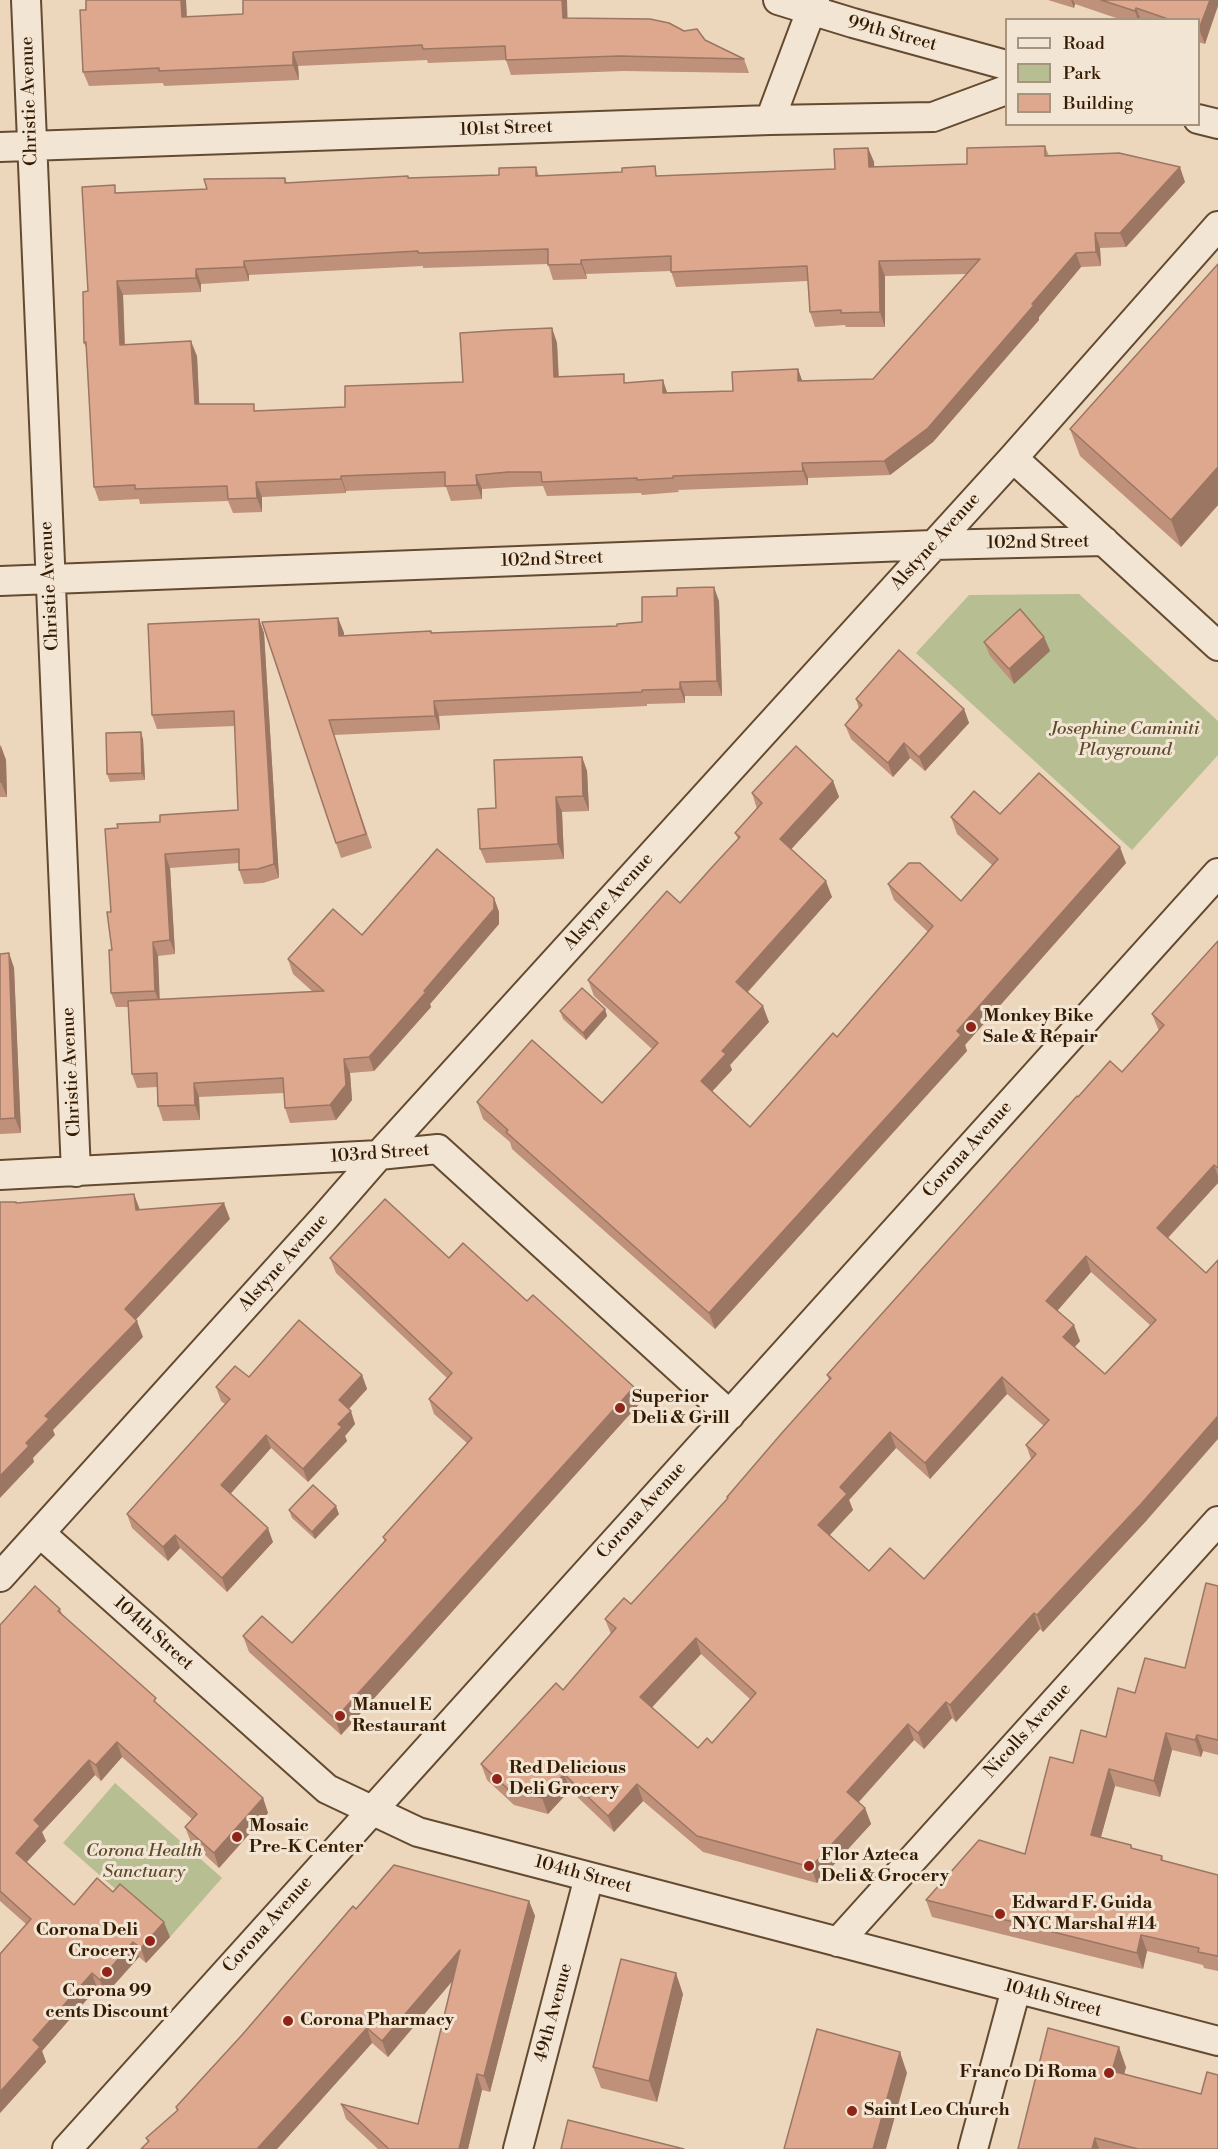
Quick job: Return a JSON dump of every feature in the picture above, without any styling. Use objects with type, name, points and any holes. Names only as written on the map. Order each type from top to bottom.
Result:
[{"type":"street","name":"Christie Avenue","points":[[26,0],[76,1172]]},
{"type":"street","name":"99th Street","points":[[778,0],[813,5],[1005,65]]},
{"type":"street","points":[[770,120],[813,5]]},
{"type":"street","name":"101st Street","points":[[0,147],[770,120],[933,117],[1005,90]]},
{"type":"street","points":[[1200,120],[1218,124]]},
{"type":"street","name":"Alstyne Avenue","points":[[0,1577],[325,1218],[379,1155],[1013,458],[1218,226]]},
{"type":"street","name":"102nd Street","points":[[1013,458],[1218,646]]},
{"type":"street","name":"102nd Street","points":[[0,581],[933,545],[1104,542]]},
{"type":"street","name":"Corona Avenue","points":[[67,2149],[1218,873]]},
{"type":"street","name":"103rd Street","points":[[0,1175],[379,1155],[438,1149],[730,1415]]},
{"type":"street","name":"Nicolls Avenue","points":[[838,1942],[1218,1521]]},
{"type":"street","name":"104th Street","points":[[40,1533],[327,1789],[418,1832],[1218,2041]]},
{"type":"street","name":"49th Avenue","points":[[518,2149],[589,1877]]},
{"type":"street","points":[[973,2149],[1016,1989]]},
{"type":"green space","name":"Josephine Caminiti Playground","points":[[1079,594],[1218,721],[1218,755],[1132,850],[916,653],[969,595]]},
{"type":"green space","name":"Corona Health Sanctuary","points":[[115,1783],[222,1878],[170,1937],[63,1843]]},
{"type":"building","points":[[86,0],[181,0],[182,17],[243,14],[243,0],[562,0],[563,18],[650,19],[669,23],[684,31],[697,29],[705,40],[744,59],[619,56],[506,60],[505,46],[423,49],[422,45],[293,52],[293,65],[83,72],[80,10],[86,10]]},
{"type":"building","points":[[1101,0],[1210,0],[1200,26],[1200,18],[1165,18],[1136,8],[1135,11]]},
{"type":"building","points":[[1045,146],[1045,156],[1119,153],[1180,167],[1120,233],[1095,233],[1096,252],[1076,253],[928,428],[884,461],[802,463],[803,471],[673,476],[673,478],[637,480],[637,478],[542,482],[541,472],[508,472],[476,475],[477,485],[445,486],[445,472],[341,476],[341,479],[256,482],[257,498],[228,499],[227,486],[135,489],[135,485],[94,487],[86,342],[84,343],[83,292],[88,291],[82,187],[115,185],[115,193],[207,189],[204,179],[285,178],[285,183],[408,176],[408,178],[499,175],[499,168],[536,167],[536,176],[622,172],[622,168],[655,166],[656,176],[835,169],[834,149],[868,148],[869,167],[967,164],[967,148]],"holes":[[[548,249],[548,265],[581,264],[581,260],[671,256],[671,272],[807,266],[810,312],[841,310],[841,313],[880,312],[879,261],[980,259],[873,379],[798,381],[798,369],[732,372],[733,391],[663,393],[663,380],[624,383],[624,374],[554,377],[552,328],[506,330],[460,333],[463,382],[345,386],[345,407],[254,411],[254,404],[195,404],[191,341],[120,345],[117,281],[196,278],[196,269],[244,267],[244,261],[418,251],[418,253]]]},
{"type":"building","points":[[1218,264],[1218,467],[1171,520],[1070,429]]},
{"type":"building","points":[[714,587],[717,681],[680,682],[680,689],[642,690],[642,692],[434,701],[435,716],[329,720],[366,834],[336,843],[262,622],[338,618],[339,636],[617,626],[617,624],[642,622],[642,597],[677,596],[677,588]]},
{"type":"building","points":[[1020,609],[1044,637],[1009,669],[984,642]]},
{"type":"building","points":[[259,619],[274,864],[258,869],[239,870],[239,849],[165,854],[170,940],[153,942],[155,991],[111,993],[109,950],[112,950],[107,912],[111,912],[105,829],[118,828],[117,824],[160,822],[160,815],[238,810],[234,711],[152,715],[148,624]]},
{"type":"building","points":[[899,650],[964,709],[919,757],[904,743],[888,763],[845,725],[862,705],[856,699]]},
{"type":"building","points":[[141,732],[142,773],[107,774],[106,733]]},
{"type":"building","points":[[796,746],[833,781],[780,839],[826,881],[736,982],[763,1006],[722,1051],[726,1054],[701,1081],[750,1127],[833,1033],[837,1037],[933,926],[888,884],[909,863],[920,863],[961,901],[998,859],[951,817],[974,791],[1000,814],[1039,773],[1120,847],[957,1031],[961,1035],[709,1313],[506,1132],[508,1130],[477,1102],[532,1040],[602,1103],[658,1043],[588,980],[667,891],[680,903],[740,837],[735,833],[762,803],[752,793]]},
{"type":"building","points":[[582,757],[583,796],[556,797],[558,844],[480,849],[478,809],[496,808],[494,760]]},
{"type":"building","points":[[437,849],[494,898],[494,909],[369,1057],[344,1059],[346,1085],[330,1105],[285,1108],[283,1078],[194,1083],[195,1105],[158,1106],[157,1073],[132,1074],[128,1001],[324,991],[288,959],[333,909],[362,935]]},
{"type":"building","points":[[1218,941],[1218,1168],[1214,1165],[1157,1228],[1206,1273],[1218,1260],[1218,1416],[1141,1504],[1037,1615],[1034,1613],[950,1705],[946,1702],[918,1733],[908,1724],[847,1792],[865,1808],[811,1867],[697,1836],[637,1784],[608,1816],[564,1774],[542,1798],[508,1789],[481,1764],[556,1683],[563,1690],[616,1628],[605,1619],[624,1598],[631,1604],[728,1498],[831,1378],[827,1375],[1077,1096],[1110,1061],[1122,1072],[1164,1025],[1152,1014]],"holes":[[[1086,1256],[1156,1320],[1105,1374],[1063,1337],[1074,1325],[1046,1301]],[[1002,1377],[1049,1420],[1026,1445],[1036,1454],[924,1579],[890,1548],[869,1571],[818,1525],[847,1494],[840,1487],[890,1432],[925,1463]],[[696,1638],[756,1693],[712,1743],[707,1738],[698,1748],[640,1697]]]},
{"type":"building","points":[[9,953],[15,1118],[0,1119],[0,954]]},
{"type":"building","points":[[582,988],[605,1009],[583,1033],[560,1011]]},
{"type":"building","points":[[134,1194],[136,1210],[224,1203],[125,1309],[137,1321],[45,1416],[49,1419],[26,1443],[29,1446],[0,1476],[0,1202],[16,1203]]},
{"type":"building","points":[[385,1199],[449,1258],[463,1243],[527,1301],[533,1295],[634,1387],[335,1719],[243,1636],[262,1616],[292,1643],[386,1540],[383,1537],[472,1438],[429,1399],[452,1373],[330,1258]]},
{"type":"building","points":[[299,1320],[362,1375],[339,1400],[351,1411],[338,1424],[342,1427],[303,1469],[266,1435],[221,1485],[268,1528],[222,1578],[175,1535],[163,1547],[127,1514],[230,1399],[216,1387],[235,1366],[249,1377]]},
{"type":"building","points":[[313,1485],[336,1506],[312,1532],[289,1510]]},
{"type":"building","points":[[1206,1583],[1218,1586],[1218,1740],[1197,1735],[1195,1740],[1166,1733],[1154,1781],[1109,1769],[1091,1835],[1162,1856],[1161,1860],[1218,1875],[1218,1956],[1198,1952],[1199,1948],[1141,1935],[1137,1953],[926,1900],[979,1840],[1025,1854],[1050,1757],[1073,1763],[1081,1730],[1106,1737],[1118,1688],[1135,1693],[1145,1658],[1185,1668]]},
{"type":"building","points":[[35,1586],[60,1609],[58,1611],[156,1698],[154,1701],[263,1798],[214,1853],[185,1827],[197,1814],[117,1742],[96,1765],[89,1760],[34,1820],[40,1826],[16,1853],[74,1905],[97,1878],[113,1892],[120,1884],[164,1922],[141,1948],[133,1942],[100,1980],[92,1973],[33,2040],[40,2047],[0,2092],[0,1954],[31,1919],[0,1891],[0,1625]]},
{"type":"building","points":[[394,1865],[529,1901],[484,2076],[477,2074],[459,2149],[389,2149],[341,2104],[418,2124],[460,1950],[382,2041],[367,2028],[257,2149],[141,2149],[149,2141],[146,2138],[178,2110],[176,2107],[242,2035],[353,1906],[356,1909]]},
{"type":"building","points":[[621,1959],[676,1973],[649,2081],[593,2067]]},
{"type":"building","points":[[1048,2028],[1119,2047],[1112,2071],[1201,2094],[1207,2072],[1218,2075],[1218,2149],[1138,2149],[1095,2138],[1092,2149],[1018,2149]]},
{"type":"building","name":"Saint Leo Church","points":[[817,2029],[900,2052],[873,2149],[784,2149]]},
{"type":"building","points":[[568,2120],[684,2149],[561,2149]]},
{"type":"place","name":"Monkey Bike Sale & Repair","points":[[971,1027]]},
{"type":"place","name":"Superior Deli & Grill","points":[[620,1408]]},
{"type":"place","name":"Manuel E Restaurant","points":[[340,1716]]},
{"type":"place","name":"Red Delicious Deli Grocery","points":[[497,1779]]},
{"type":"place","name":"Mosaic Pre-K Center","points":[[237,1837]]},
{"type":"place","name":"Flor Azteca Deli & Grocery","points":[[809,1866]]},
{"type":"place","name":"Edward F. Guida NYC Marshal #14","points":[[1000,1914]]},
{"type":"place","name":"Corona Deli Crocery","points":[[150,1941]]},
{"type":"place","name":"Corona 99 cents Discount","points":[[107,1972]]},
{"type":"place","name":"Corona Pharmacy","points":[[288,2021]]},
{"type":"place","name":"Franco Di Roma","points":[[1109,2073]]},
{"type":"place","name":"Saint Leo Church","points":[[852,2111]]}]
